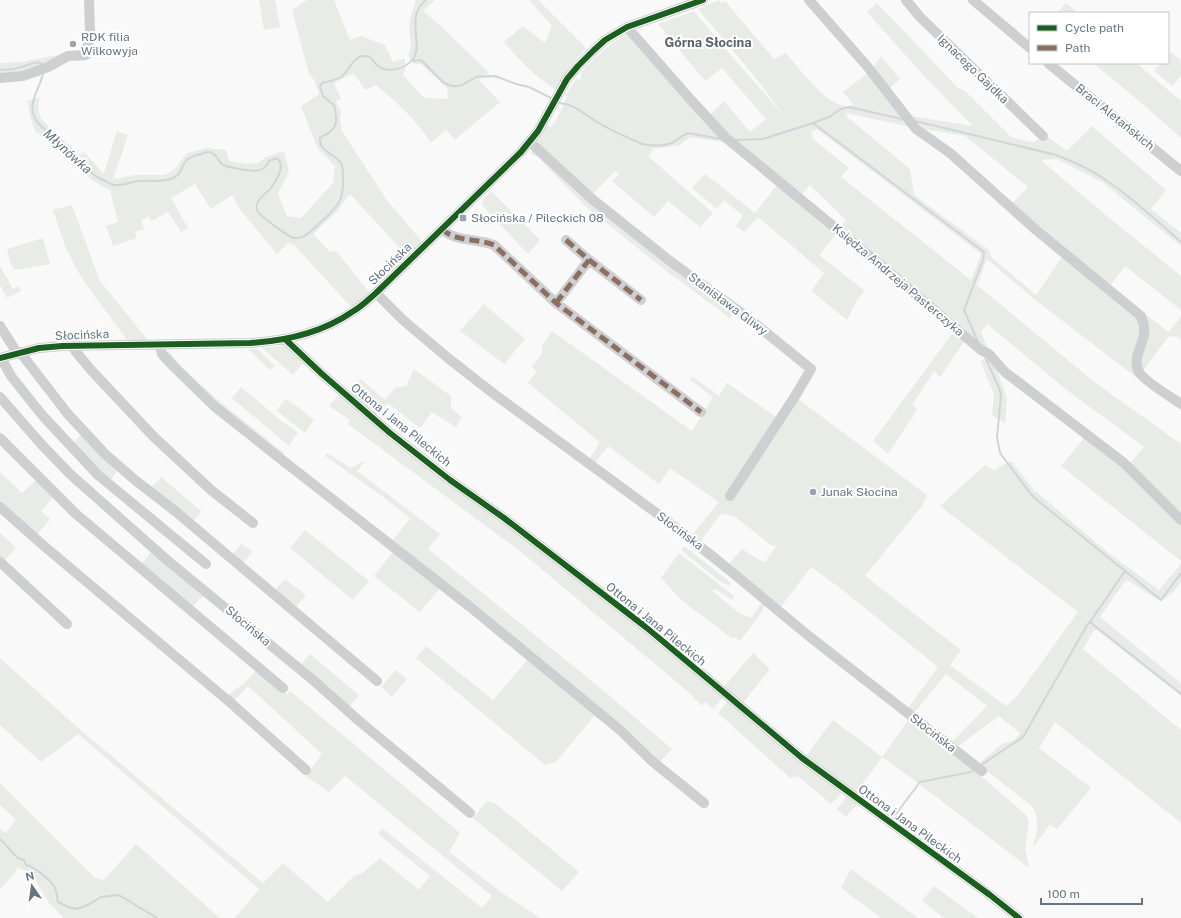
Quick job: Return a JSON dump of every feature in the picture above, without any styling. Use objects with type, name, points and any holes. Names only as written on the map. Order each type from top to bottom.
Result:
[{"type":"street","points":[[0,78],[23,76],[48,67],[68,56],[86,55],[90,32],[88,0]]},
{"type":"street","name":"Słocińska","points":[[0,358],[39,348],[250,343],[285,340],[327,326],[339,320],[361,306],[376,293],[513,160],[538,131],[568,79],[578,66],[605,40],[627,27],[704,0]]},
{"type":"street","points":[[809,0],[867,66],[916,129],[950,153],[1036,230],[1141,316],[1144,323],[1145,333],[1136,361],[1139,374],[1148,382],[1181,404]]},
{"type":"street","name":"Ignacego Gajdka","points":[[906,0],[920,17],[1043,136]]},
{"type":"street","points":[[973,0],[1029,47]]},
{"type":"street","name":"Księdza Andrzeja Pasterczyka","points":[[627,27],[725,137],[981,350],[989,354],[1005,372],[1124,463],[1181,520]]},
{"type":"street","name":"Braci Aletańskich","points":[[1049,64],[1181,171]]},
{"type":"street","name":"Stanisława Gliwy","points":[[530,142],[592,199],[670,261],[747,317],[811,369],[730,496]]},
{"type":"street","points":[[442,229],[448,234],[458,238],[483,241],[494,245],[556,303],[701,412]]},
{"type":"street","points":[[566,240],[589,260],[641,300]]},
{"type":"street","points":[[556,303],[589,260]]},
{"type":"street","name":"Słocińska","points":[[376,293],[403,320],[448,358],[716,559],[810,637],[982,771]]},
{"type":"street","points":[[0,326],[14,348],[67,413],[105,454],[377,681]]},
{"type":"street","name":"Ottona i Jana Pileckich","points":[[285,340],[390,433],[647,628],[802,758],[990,895],[1019,918]]},
{"type":"street","points":[[160,345],[162,354],[174,368],[214,406],[469,606],[620,730],[652,762],[704,803]]},
{"type":"street","points":[[73,346],[91,370],[154,437],[211,490],[253,523]]},
{"type":"street","points":[[0,358],[11,376],[42,416],[98,475],[206,564]]},
{"type":"street","name":"Słocińska","points":[[0,397],[48,451],[91,494],[167,560],[313,680],[358,720],[470,813]]},
{"type":"street","points":[[0,438],[76,514],[283,688]]},
{"type":"street","points":[[0,507],[44,546],[226,699],[306,770]]},
{"type":"street","points":[[0,562],[67,624]]},
{"type":"shaded area","points":[[259,0],[275,0],[280,27],[264,30]]},
{"type":"shaded area","points":[[307,0],[334,0],[350,40],[361,36],[385,45],[393,62],[405,58],[405,69],[403,75],[424,98],[448,99],[447,88],[421,64],[414,64],[408,55],[411,48],[409,26],[416,0],[435,0],[423,11],[441,26],[489,73],[479,80],[500,102],[455,140],[446,130],[431,143],[413,119],[376,85],[365,90],[354,73],[334,83],[341,99],[336,102],[341,111],[340,118],[342,131],[388,202],[420,239],[421,243],[408,257],[350,194],[337,211],[313,234],[329,251],[337,252],[369,292],[352,308],[294,245],[288,243],[277,254],[239,208],[232,195],[211,209],[195,184],[171,198],[188,228],[181,232],[168,212],[151,221],[149,217],[141,220],[144,229],[135,232],[137,238],[113,246],[106,226],[118,222],[111,191],[83,173],[65,153],[35,131],[27,101],[40,97],[38,108],[41,119],[79,155],[84,152],[104,174],[117,131],[128,135],[113,179],[135,175],[165,175],[175,169],[187,153],[207,148],[226,150],[229,161],[246,164],[258,163],[266,157],[284,151],[289,171],[278,194],[287,216],[301,218],[333,183],[335,166],[318,149],[301,106],[319,94],[315,81],[309,74],[292,10]]},
{"type":"shaded area","points":[[529,0],[538,0],[586,48],[570,66],[557,90],[535,74],[504,42],[523,26],[545,43],[552,26]]},
{"type":"shaded area","points":[[719,0],[721,3],[725,1],[774,59],[786,53],[804,75],[826,97],[843,106],[854,105],[843,92],[869,72],[911,127],[846,113],[847,117],[910,169],[914,195],[989,250],[991,257],[1036,295],[1062,257],[1139,318],[1143,331],[1134,361],[1141,381],[1034,299],[987,259],[977,285],[1097,384],[1181,444],[1181,514],[1130,463],[1144,447],[1072,394],[987,324],[981,332],[988,349],[984,349],[841,228],[846,220],[810,185],[801,195],[708,116],[724,101],[750,132],[766,119],[722,68],[705,81],[658,24],[694,11],[785,117],[755,77],[698,9]],"holes":[[[817,129],[981,254],[971,280],[841,177],[849,168],[813,139],[811,132]]]},
{"type":"shaded area","points":[[877,3],[958,88],[964,90],[1011,137],[1032,142],[1048,137],[1067,151],[1092,126],[1166,190],[1151,209],[1181,233],[1181,246],[1102,182],[1057,159],[1041,160],[1181,276],[1181,310],[1125,266],[1110,286],[1011,205],[1028,187],[965,136],[925,129],[910,116],[973,126],[924,76],[867,12]]},
{"type":"shaded area","points":[[1066,3],[1077,12],[1058,12]]},
{"type":"shaded area","points":[[628,33],[721,135],[723,142],[690,137],[680,145],[652,149],[655,152],[651,151],[649,157],[713,213],[700,227],[668,201],[654,217],[612,181],[619,174],[615,171],[593,194],[546,150],[535,143],[547,124],[551,128],[554,124],[564,104],[566,95],[576,79],[577,78],[579,80],[582,77],[580,74],[602,52]]},
{"type":"shaded area","points":[[1171,52],[1181,60],[1181,76],[1172,86],[1154,71],[1160,64],[1169,64],[1169,54]]},
{"type":"shaded area","points":[[59,55],[38,67],[24,71],[0,74],[0,63],[20,62]]},
{"type":"shaded area","points":[[881,56],[900,79],[888,90],[873,68]]},
{"type":"shaded area","points":[[1094,64],[1137,64],[1181,101],[1181,138]]},
{"type":"shaded area","points":[[531,151],[538,153],[698,286],[733,313],[730,318],[665,270],[584,205],[539,158],[530,153]]},
{"type":"shaded area","points":[[705,174],[755,213],[777,185],[837,233],[819,255],[865,291],[857,300],[847,320],[811,291],[824,273],[758,217],[744,232],[736,226],[743,216],[724,200],[717,209],[692,188]]},
{"type":"shaded area","points":[[491,191],[540,240],[528,254],[481,204],[483,202],[482,200]]},
{"type":"shaded area","points":[[72,205],[100,281],[147,339],[146,341],[127,340],[81,277],[65,246],[53,210]]},
{"type":"shaded area","points":[[43,238],[50,264],[14,270],[10,262],[7,249]]},
{"type":"shaded area","points":[[0,266],[13,289],[18,286],[21,291],[7,298],[0,285]]},
{"type":"shaded area","points":[[484,304],[525,339],[504,364],[460,331]]},
{"type":"shaded area","points":[[1142,312],[1169,332],[1181,316],[1181,340],[1178,337],[1169,336],[1142,372],[1140,368]]},
{"type":"shaded area","points":[[552,331],[692,431],[713,397],[689,379],[693,377],[719,396],[727,383],[778,418],[798,399],[927,495],[922,506],[865,576],[961,650],[950,665],[1006,706],[1018,695],[1078,612],[940,506],[985,465],[995,471],[999,467],[1011,461],[1034,490],[1111,555],[1159,590],[1181,564],[1180,584],[1163,600],[1160,601],[1127,580],[1100,617],[1181,683],[1181,696],[1098,631],[1094,630],[1083,649],[1181,730],[1181,823],[1055,722],[1039,748],[1091,788],[1057,829],[1050,825],[1033,847],[1037,832],[1037,818],[1033,807],[978,764],[1002,744],[1015,740],[1020,733],[999,716],[957,747],[951,743],[987,706],[946,674],[914,713],[908,708],[938,667],[840,588],[811,567],[780,608],[729,564],[742,549],[765,563],[776,546],[771,545],[734,516],[723,514],[719,516],[700,542],[691,536],[719,502],[670,468],[659,484],[608,446],[594,464],[589,460],[600,442],[528,383],[537,371],[532,367],[542,353],[542,346]]},
{"type":"shaded area","points":[[954,331],[964,342],[940,377],[934,371],[913,404],[917,410],[888,454],[873,441]]},
{"type":"shaded area","points":[[287,345],[304,362],[293,375],[262,348]]},
{"type":"shaded area","points":[[248,349],[258,349],[275,366],[270,370]]},
{"type":"shaded area","points":[[168,351],[209,392],[284,453],[282,457],[212,399],[165,352]]},
{"type":"shaded area","points":[[988,359],[997,370],[1007,399],[1005,423],[992,415],[994,394],[980,361]]},
{"type":"shaded area","points":[[414,369],[451,396],[451,408],[462,418],[456,427],[432,412],[420,428],[388,403],[375,416],[348,394],[361,379],[385,400],[395,388],[406,386]]},
{"type":"shaded area","points":[[241,387],[283,422],[298,432],[289,446],[232,398]]},
{"type":"shaded area","points":[[339,394],[611,604],[724,697],[713,709],[705,702],[701,706],[691,694],[521,552],[348,424],[350,420],[329,406]]},
{"type":"shaded area","points":[[285,399],[314,420],[305,433],[277,411]]},
{"type":"shaded area","points":[[83,433],[119,469],[110,481],[72,444]]},
{"type":"shaded area","points":[[1085,437],[1125,467],[1181,524],[1181,561],[1061,466]]},
{"type":"shaded area","points":[[327,453],[351,468],[366,460],[357,471],[440,534],[428,549],[587,677],[672,749],[659,763],[393,540],[410,518],[382,496],[325,456]]},
{"type":"shaded area","points":[[0,472],[22,493],[37,479],[54,496],[41,511],[50,519],[37,535],[0,504]]},
{"type":"shaded area","points":[[161,477],[201,511],[192,523],[150,489]]},
{"type":"shaded area","points":[[305,530],[369,581],[353,600],[290,548]]},
{"type":"shaded area","points":[[0,533],[16,548],[4,561],[0,558]]},
{"type":"shaded area","points":[[688,540],[765,603],[762,612],[740,641],[735,637],[733,639],[681,600],[661,578],[679,553],[734,596],[732,600],[715,589],[712,591],[738,612],[751,618],[762,602],[686,543]]},
{"type":"shaded area","points":[[241,544],[253,551],[242,564],[231,556]]},
{"type":"shaded area","points":[[684,546],[730,582],[730,586],[722,583],[681,550]]},
{"type":"shaded area","points":[[153,550],[206,594],[190,608],[140,565]]},
{"type":"shaded area","points":[[394,550],[440,588],[420,612],[374,576]]},
{"type":"shaded area","points":[[285,579],[306,595],[295,608],[273,592]]},
{"type":"shaded area","points":[[426,646],[493,700],[528,659],[595,715],[556,762],[545,765],[416,658]]},
{"type":"shaded area","points":[[753,653],[770,669],[742,704],[723,688]]},
{"type":"shaded area","points":[[310,654],[359,695],[349,708],[300,666]]},
{"type":"shaded area","points":[[0,658],[77,727],[263,883],[283,863],[328,902],[354,876],[363,873],[380,858],[419,890],[430,876],[378,834],[382,828],[482,908],[492,896],[345,776],[329,792],[306,776],[322,754],[248,686],[234,701],[227,696],[243,684],[258,669],[287,694],[290,691],[460,833],[449,852],[501,892],[540,918],[235,918],[259,889],[78,734],[41,762],[0,725]]},
{"type":"shaded area","points":[[396,670],[407,679],[392,697],[381,687]]},
{"type":"shaded area","points":[[728,701],[842,791],[840,795],[831,804],[798,776],[790,778],[718,713]]},
{"type":"shaded area","points":[[910,718],[960,758],[1026,815],[1029,823],[1025,849],[1029,868],[918,783],[882,757]]},
{"type":"shaded area","points":[[833,720],[882,757],[856,793],[805,757]]},
{"type":"shaded area","points":[[0,783],[95,878],[104,880],[136,844],[220,918],[64,918],[49,903],[31,873],[17,867],[16,872],[0,889],[0,829],[6,833],[16,820],[0,805]]},
{"type":"shaded area","points":[[848,795],[858,803],[846,817],[837,809]]},
{"type":"shaded area","points":[[487,801],[496,804],[579,872],[562,891],[473,818]]},
{"type":"shaded area","points":[[851,869],[918,918],[881,918],[841,888]]},
{"type":"shaded area","points":[[934,886],[978,918],[944,918],[922,901]]},
{"type":"waterway","name":"Młynówka","points":[[43,73],[33,105],[36,120],[63,143],[87,169],[98,178],[115,185],[137,181],[169,180],[180,172],[188,159],[208,152],[214,154],[223,165],[257,171],[264,168],[269,161],[277,158],[281,165],[279,173],[271,188],[257,203],[257,210],[268,221],[285,233],[293,238],[299,238],[310,232],[334,209],[342,194],[343,168],[341,163],[324,149],[320,143],[320,138],[330,132],[334,128],[336,122],[336,111],[334,105],[323,96],[320,87],[322,83],[342,76],[354,61],[360,57],[368,56],[380,67],[389,70],[394,70],[409,63],[412,60],[417,47],[415,23],[416,15],[426,0]]},
{"type":"waterway","points":[[413,61],[421,60],[444,83],[452,86],[460,86],[476,77],[495,76],[529,87],[551,98]]},
{"type":"waterway","name":"Młynówka","points":[[0,70],[14,69],[38,62],[43,66]]},
{"type":"waterway","points":[[560,103],[573,106],[603,126],[642,144],[654,146],[666,145],[688,133],[721,139]]},
{"type":"waterway","points":[[813,123],[829,117],[841,109],[849,107],[902,119]]},
{"type":"waterway","points":[[915,121],[1056,155],[1077,164],[1119,190],[1146,211],[1181,242]]},
{"type":"waterway","points":[[734,140],[763,139],[813,123],[984,252],[983,260],[964,310],[978,342]]},
{"type":"waterway","points":[[985,357],[1001,395],[997,437],[1000,453],[1037,500],[1125,571],[1090,622],[1181,694]]},
{"type":"waterway","points":[[1125,571],[1161,600],[1181,573]]},
{"type":"waterway","points":[[981,765],[1023,737],[1089,622]]},
{"type":"waterway","points":[[893,818],[920,782],[971,772],[974,769]]},
{"type":"waterway","name":"Młynówka","points":[[0,839],[18,858],[24,860],[26,865],[30,866],[52,883],[56,890],[58,902],[68,907],[77,909],[88,905],[101,897],[119,895],[157,918]]},
{"type":"marked path","points":[[442,229],[459,238],[494,245],[556,303],[701,412]]},
{"type":"marked path","points":[[566,240],[589,260],[641,300]]},
{"type":"marked path","points":[[556,303],[589,260]]},
{"type":"cycle path","points":[[0,358],[39,348],[62,346],[263,342],[290,338],[316,330],[341,319],[358,308],[376,293],[521,152],[538,131],[567,79],[605,40],[627,27],[703,0]]},
{"type":"cycle path","points":[[285,339],[322,374],[390,433],[647,628],[802,758],[990,895],[1019,918]]},
{"type":"place","name":"RDK filia Wilkowyja","points":[[73,44]]},
{"type":"place","name":"Słocińska / Pileckich 08","points":[[463,218]]},
{"type":"place","name":"Junak Słocina","points":[[813,492]]},
{"type":"district","name":"Górna Słocina","points":[[708,42]]}]
